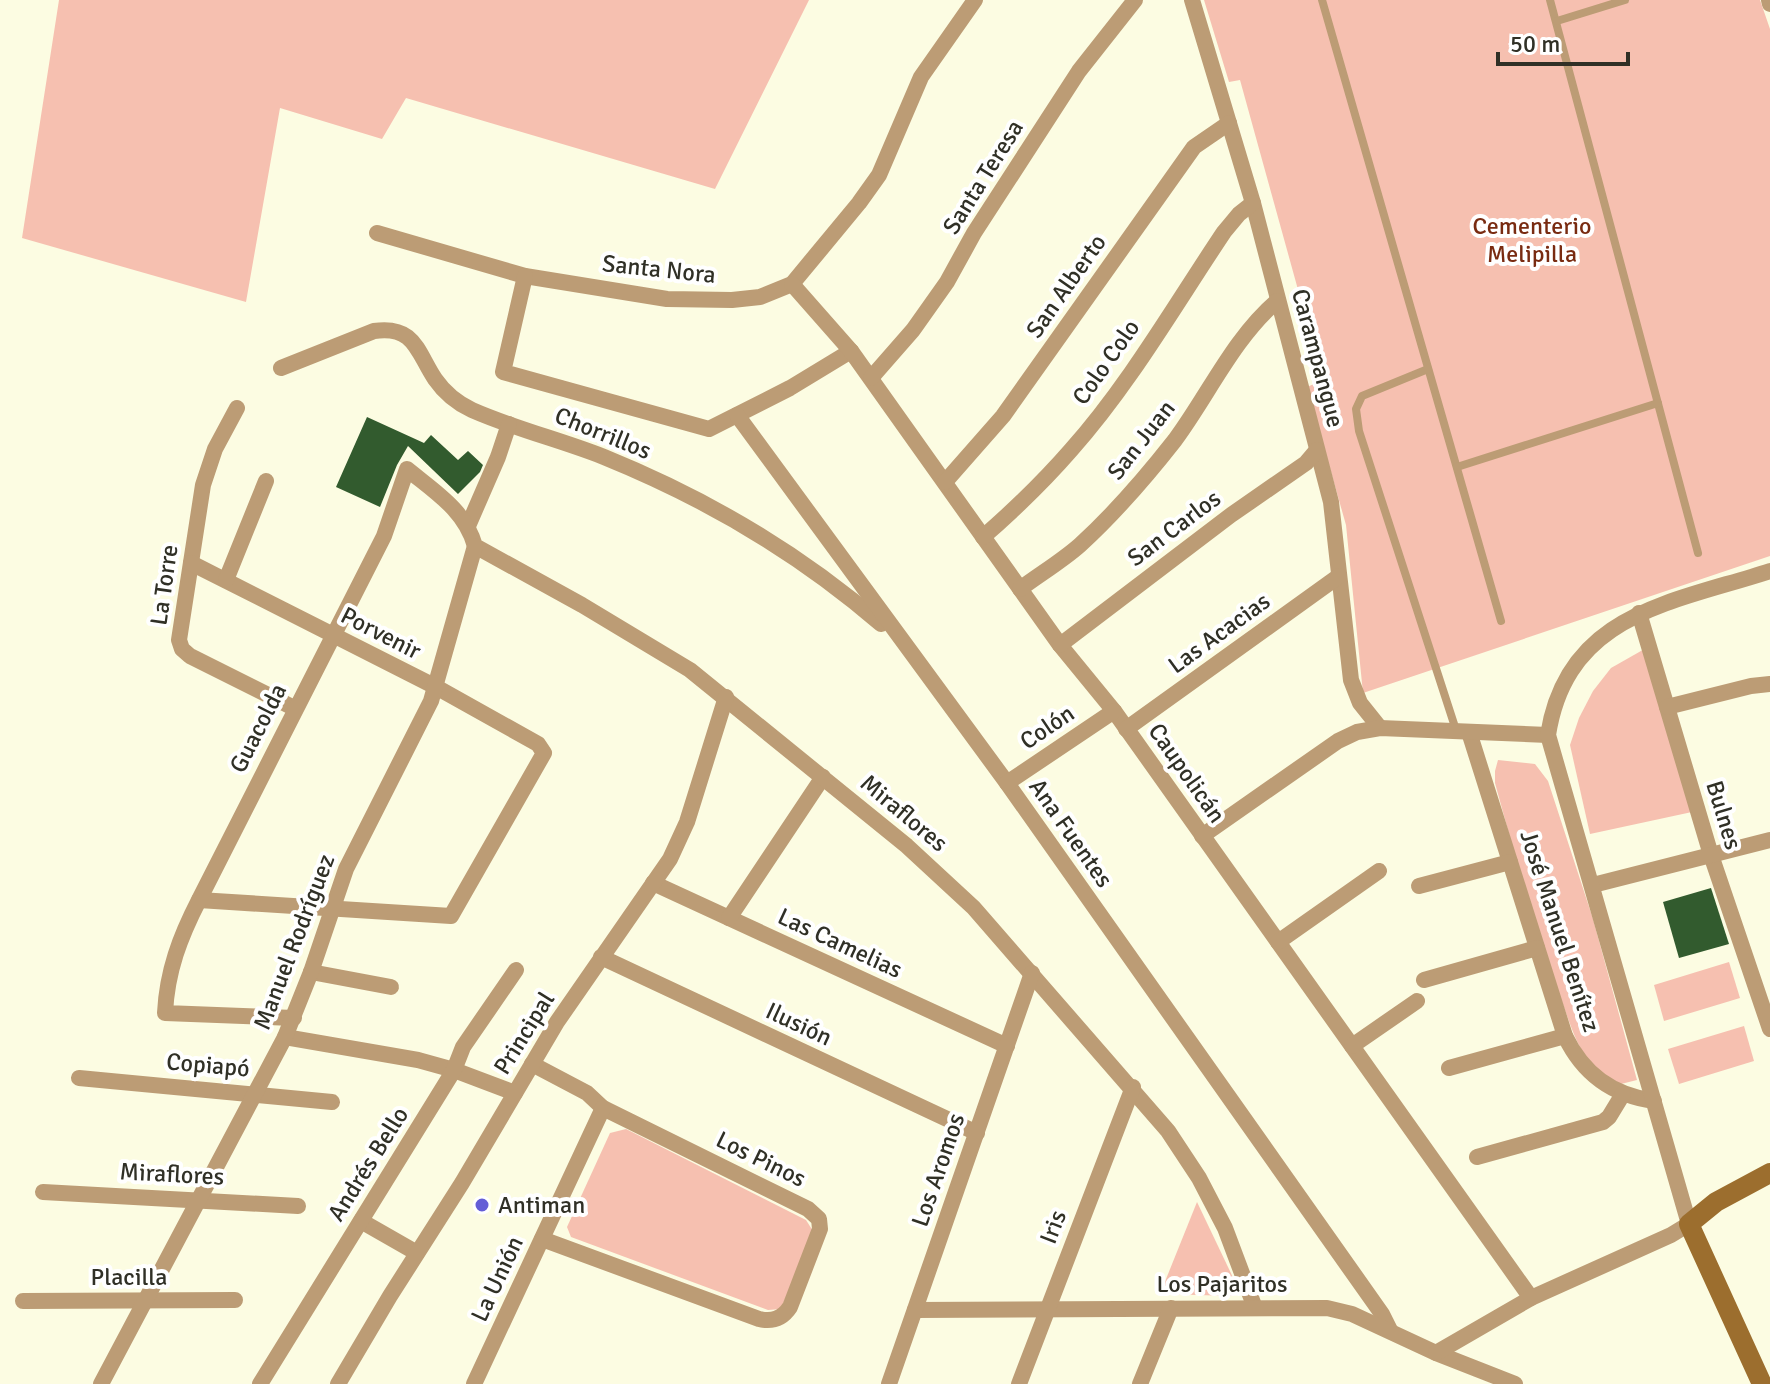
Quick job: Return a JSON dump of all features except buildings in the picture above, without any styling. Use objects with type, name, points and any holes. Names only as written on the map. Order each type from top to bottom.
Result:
[{"type":"street","points":[[792,284],[879,175],[921,77],[975,0]]},
{"type":"street","name":"Santa Teresa","points":[[871,378],[913,330],[939,294],[974,233],[1079,71],[1135,0]]},
{"type":"street","name":"Carampangue","points":[[1192,0],[1253,203],[1331,502],[1351,680],[1360,703],[1380,728]]},
{"type":"street","name":"San Alberto","points":[[945,482],[1003,416],[1194,147],[1229,123]]},
{"type":"street","name":"Colo Colo","points":[[983,537],[1017,508],[1072,450],[1112,399],[1224,232],[1253,203]]},
{"type":"street","name":"Santa Nora","points":[[377,233],[525,276],[667,299],[700,301],[760,297],[792,284]]},
{"type":"street","points":[[525,276],[503,372],[709,429],[790,388],[851,351]]},
{"type":"street","name":"Caupolicán","points":[[792,284],[851,351],[1060,645],[1114,711],[1531,1298]]},
{"type":"street","name":"San Juan","points":[[1020,589],[1078,546],[1138,487],[1177,437],[1243,336],[1261,314],[1277,301]]},
{"type":"street","name":"Chorrillos","points":[[281,368],[367,333],[396,331],[417,345],[436,380],[449,395],[472,410],[616,462],[723,514],[810,568],[903,644]]},
{"type":"street","name":"La Torre","points":[[237,408],[215,449],[206,474],[179,640],[182,649],[190,656],[294,708]]},
{"type":"street","name":"Ana Fuentes","points":[[737,415],[1007,783],[1382,1314],[1390,1330]]},
{"type":"street","points":[[475,546],[468,526],[494,468],[509,424]]},
{"type":"street","name":"San Carlos","points":[[1060,645],[1231,515],[1306,463],[1317,450]]},
{"type":"street","name":"Guacolda","points":[[294,1018],[165,1013],[166,991],[175,951],[294,708],[384,536],[407,469],[456,509],[468,526]]},
{"type":"street","points":[[226,580],[266,481]]},
{"type":"street","name":"Manuel Rodríguez","points":[[101,1384],[294,1018],[351,857],[425,715],[436,687],[475,546]]},
{"type":"street","name":"Miraflores","points":[[475,546],[641,639],[726,697],[941,876],[973,907],[1133,1087],[1168,1131],[1213,1203],[1255,1308]]},
{"type":"street","name":"Porvenir","points":[[191,563],[436,687],[538,744],[544,753],[451,916],[333,908]]},
{"type":"street","points":[[1202,836],[1338,741],[1357,732],[1380,728],[1548,735],[1558,694],[1575,664],[1609,629],[1639,613],[1770,571]]},
{"type":"street","name":"Las Acacias","points":[[1126,729],[1339,576]]},
{"type":"street","name":"Bulnes","points":[[1639,613],[1711,855],[1770,1029]]},
{"type":"street","points":[[1667,707],[1770,684]]},
{"type":"street","name":"Principal","points":[[338,1384],[557,1022],[680,842],[726,697]]},
{"type":"street","name":"Colón","points":[[1007,783],[1114,711]]},
{"type":"street","name":"José Manuel Benítez","points":[[1462,731],[1510,862],[1565,1036],[1580,1063],[1604,1085],[1623,1094],[1654,1101]]},
{"type":"street","name":"José Manuel Benítez","points":[[1548,735],[1689,1224],[1762,1384]]},
{"type":"street","points":[[729,918],[823,777]]},
{"type":"street","points":[[1593,885],[1770,840]]},
{"type":"street","points":[[1419,886],[1510,862]]},
{"type":"street","points":[[1278,942],[1379,871]]},
{"type":"street","name":"Las Camelias","points":[[653,883],[1007,1046]]},
{"type":"street","points":[[199,900],[333,908]]},
{"type":"street","points":[[1424,980],[1537,948]]},
{"type":"street","name":"Ilusión","points":[[601,957],[977,1133]]},
{"type":"street","name":"Andrés Bello","points":[[260,1384],[454,1070],[463,1047],[516,970]]},
{"type":"street","points":[[311,972],[391,987]]},
{"type":"street","name":"Los Aromos","points":[[889,1384],[1032,973]]},
{"type":"street","points":[[1352,1046],[1417,1001]]},
{"type":"street","points":[[1449,1068],[1565,1036]]},
{"type":"street","points":[[285,1037],[390,1054],[454,1070],[515,1093]]},
{"type":"street","name":"Los Pinos","points":[[532,1064],[587,1093],[603,1108],[808,1209],[816,1215],[820,1229],[790,1307],[778,1318],[759,1319],[542,1239]]},
{"type":"street","name":"Copiapó","points":[[79,1078],[332,1102]]},
{"type":"street","name":"Iris","points":[[1019,1384],[1133,1087]]},
{"type":"street","points":[[1477,1157],[1603,1122],[1623,1094]]},
{"type":"street","name":"La Unión","points":[[474,1384],[603,1108]]},
{"type":"street","points":[[1436,1353],[1531,1298],[1671,1235],[1716,1202],[1767,1177]]},
{"type":"street","name":"Miraflores","points":[[43,1192],[298,1206]]},
{"type":"street","points":[[361,1221],[417,1253]]},
{"type":"street","points":[[1352,1314],[1359,1284]]},
{"type":"street","name":"Placilla","points":[[23,1301],[235,1300]]},
{"type":"street","points":[[1140,1384],[1171,1308]]},
{"type":"street","name":"Los Pajaritos","points":[[915,1310],[1327,1308],[1352,1314],[1513,1384]]},
{"type":"lane","points":[[1322,0],[1501,621]]},
{"type":"lane","points":[[1550,0],[1698,553]]},
{"type":"lane","points":[[1557,21],[1625,0]]},
{"type":"lane","points":[[1428,369],[1362,396],[1356,409],[1359,431],[1462,731]]},
{"type":"lane","points":[[1457,467],[1658,403]]},
{"type":"green space","points":[[59,0],[809,0],[715,189],[406,98],[382,139],[280,108],[246,302],[22,238]]},
{"type":"green space","name":"Cementerio Melipilla","points":[[1204,0],[1760,0],[1770,29],[1770,556],[1363,693],[1346,525],[1307,387],[1323,380],[1240,80],[1229,82]]},
{"type":"green space","points":[[1648,647],[1692,812],[1590,834],[1570,745],[1593,691],[1611,668]]},
{"type":"green space","points":[[1498,760],[1535,764],[1548,781],[1593,919],[1637,1080],[1621,1084],[1601,1073],[1581,1049],[1574,1034],[1543,948],[1510,838],[1495,783]]},
{"type":"green space","points":[[1729,962],[1740,998],[1664,1021],[1654,985]]},
{"type":"green space","points":[[1744,1026],[1754,1061],[1679,1084],[1668,1049]]},
{"type":"green space","points":[[626,1129],[806,1220],[813,1231],[781,1309],[768,1310],[571,1237],[567,1227],[610,1133]]},
{"type":"green space","points":[[1197,1202],[1238,1288],[1234,1296],[1160,1294]]},
{"type":"place","name":"Antiman","points":[[482,1205]]}]
